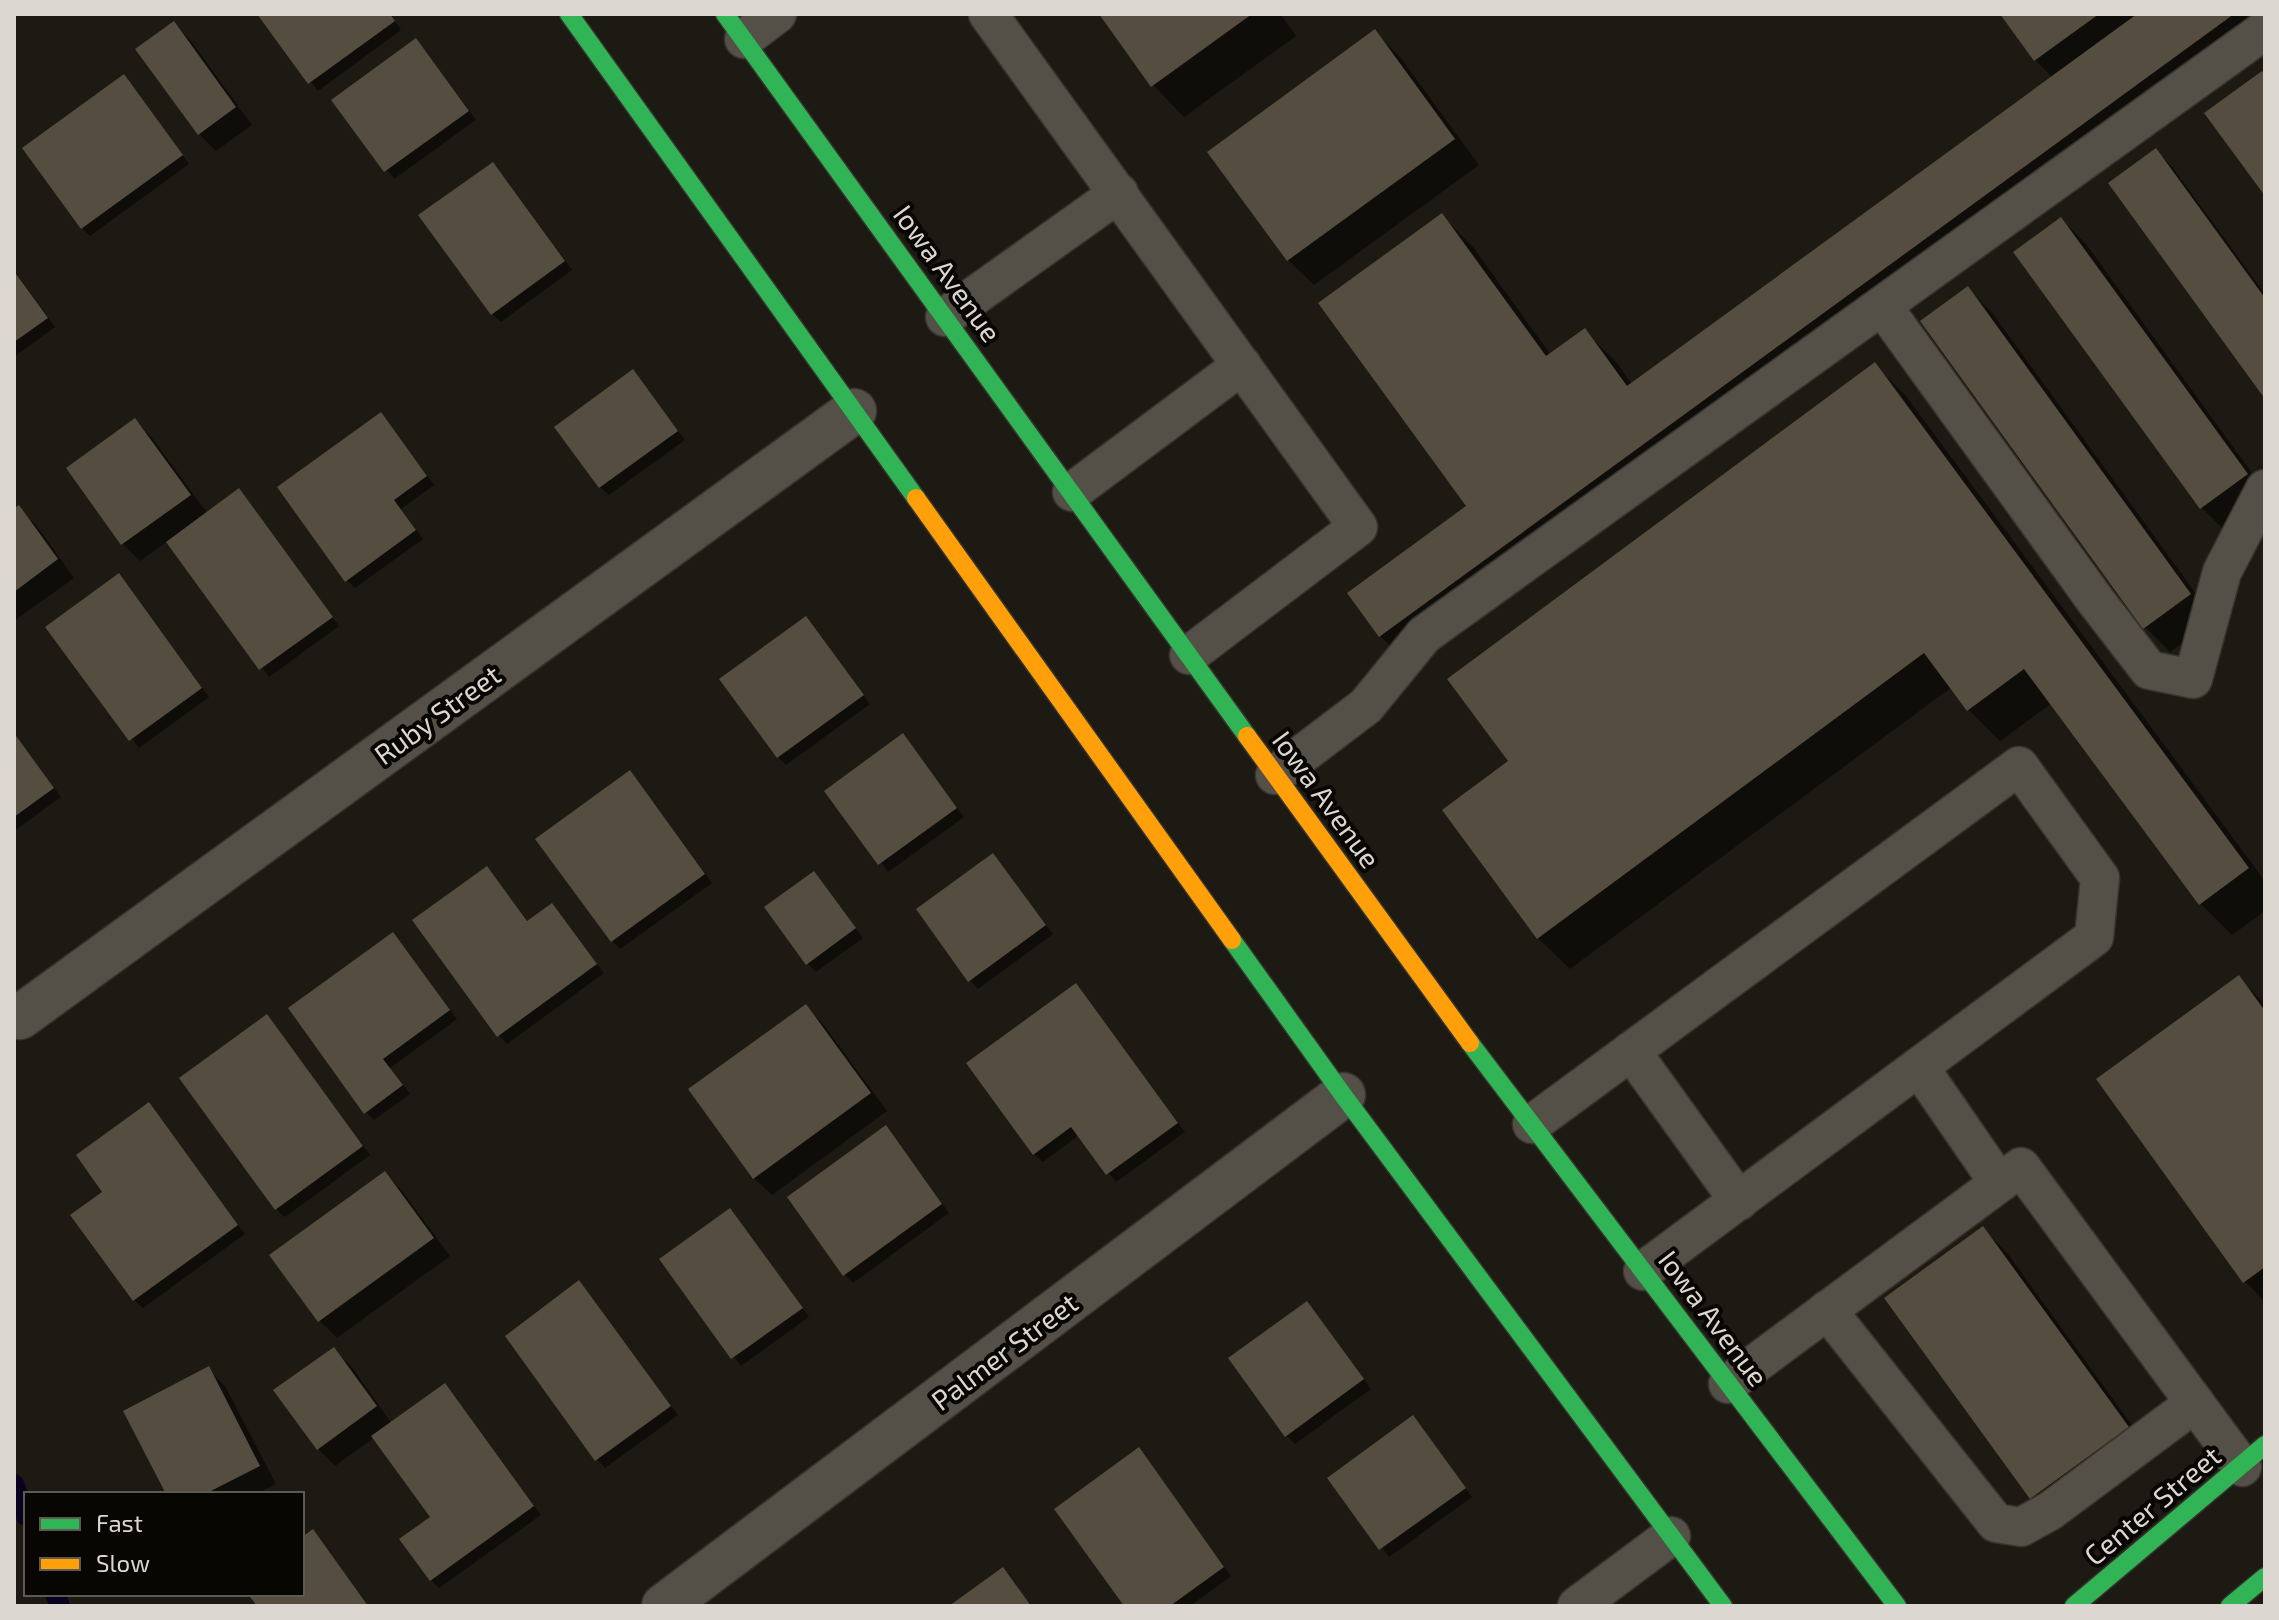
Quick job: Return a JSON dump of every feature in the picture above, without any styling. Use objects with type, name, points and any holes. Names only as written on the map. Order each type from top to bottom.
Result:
[{"type":"main road","points":[[569,14],[1343,1095],[1723,1606]]},
{"type":"main road","name":"Iowa Avenue","points":[[734,26],[1440,1003],[1897,1606]]},
{"type":"main road","name":"Center Street","points":[[2074,1606],[2253,1456]]},
{"type":"main road","points":[[2230,1606],[2265,1577]]},
{"type":"street","name":"Ruby Street","points":[[20,1017],[854,411]]},
{"type":"street","name":"Palmer Street","points":[[664,1606],[1343,1095]]},
{"type":"lane","points":[[734,26],[777,14]]},
{"type":"lane","points":[[988,14],[1358,527],[1189,655]]},
{"type":"lane","points":[[1275,775],[1366,706],[1424,635],[2265,30]]},
{"type":"lane","points":[[945,317],[1119,193]]},
{"type":"lane","points":[[1883,307],[2149,670],[2193,679],[2222,572],[2265,489]]},
{"type":"lane","points":[[1072,492],[1242,365]]},
{"type":"lane","points":[[1532,1124],[2019,766],[2100,878],[2094,937],[1643,1271]]},
{"type":"lane","points":[[1631,1051],[1739,1201]]},
{"type":"lane","points":[[1919,1067],[1999,1183]]},
{"type":"lane","points":[[1728,1384],[2021,1167],[2195,1403],[2253,1456]]},
{"type":"lane","points":[[1827,1310],[1996,1523],[2021,1527],[2050,1511],[2195,1403]]},
{"type":"lane","points":[[1577,1606],[1671,1536]]},
{"type":"building","points":[[257,14],[390,14],[395,21],[308,84]]},
{"type":"building","points":[[1099,14],[1252,14],[1151,87]]},
{"type":"building","points":[[2000,14],[2099,14],[2034,61]]},
{"type":"building","points":[[2137,14],[2234,14],[1379,637],[1347,593],[1466,506],[1318,303],[1442,213],[1546,356],[1585,328],[1627,386]]},
{"type":"building","points":[[174,21],[236,107],[198,135],[135,49]]},
{"type":"building","points":[[1375,29],[1455,139],[1287,261],[1207,152]]},
{"type":"building","points":[[416,38],[469,111],[384,172],[331,100]]},
{"type":"building","points":[[2262,71],[2265,76],[2265,196],[2204,113]]},
{"type":"building","points":[[124,74],[183,155],[81,229],[22,148]]},
{"type":"building","points":[[2156,148],[2265,298],[2265,399],[2108,183]]},
{"type":"building","points":[[493,162],[565,261],[491,315],[418,215]]},
{"type":"building","points":[[2061,217],[2248,474],[2200,509],[2013,252]]},
{"type":"building","points":[[14,271],[48,318],[14,342]]},
{"type":"building","points":[[1968,286],[2191,594],[2143,629],[1920,321]]},
{"type":"building","points":[[1875,362],[2249,868],[2199,905],[2024,669],[1967,711],[1924,653],[1537,939],[1442,810],[1508,761],[1447,679]]},
{"type":"building","points":[[633,369],[678,431],[599,488],[554,427]]},
{"type":"building","points":[[381,412],[427,476],[394,500],[416,530],[345,582],[277,487]]},
{"type":"building","points":[[135,418],[191,495],[121,545],[66,468]]},
{"type":"building","points":[[239,488],[333,617],[259,670],[166,542]]},
{"type":"building","points":[[19,505],[58,559],[14,592],[14,508]]},
{"type":"building","points":[[119,573],[202,688],[129,741],[45,627]]},
{"type":"building","points":[[806,616],[864,695],[777,758],[719,679]]},
{"type":"building","points":[[14,733],[54,788],[14,817]]},
{"type":"building","points":[[903,733],[957,808],[878,865],[824,791]]},
{"type":"building","points":[[630,770],[705,874],[611,942],[535,839]]},
{"type":"building","points":[[993,853],[1046,925],[968,982],[916,909]]},
{"type":"building","points":[[487,866],[527,921],[552,903],[597,964],[497,1037],[412,920]]},
{"type":"building","points":[[814,871],[856,928],[806,965],[764,907]]},
{"type":"building","points":[[393,932],[450,1010],[383,1059],[403,1085],[364,1114],[288,1008]]},
{"type":"building","points":[[2239,975],[2265,1011],[2265,1267],[2243,1283],[2096,1079]]},
{"type":"building","points":[[1076,983],[1178,1123],[1106,1175],[1071,1127],[1033,1155],[966,1063]]},
{"type":"building","points":[[806,1004],[871,1093],[753,1179],[688,1089]]},
{"type":"building","points":[[267,1014],[363,1146],[275,1210],[179,1078]]},
{"type":"building","points":[[149,1102],[238,1225],[133,1301],[70,1215],[102,1192],[76,1155]]},
{"type":"building","points":[[886,1125],[942,1204],[843,1276],[787,1197]]},
{"type":"building","points":[[385,1171],[434,1238],[318,1322],[269,1255]]},
{"type":"building","points":[[730,1208],[803,1308],[731,1359],[659,1259]]},
{"type":"building","points":[[1983,1226],[2129,1427],[2030,1499],[1884,1298]]},
{"type":"building","points":[[579,1280],[671,1406],[595,1461],[505,1336]]},
{"type":"building","points":[[1307,1301],[1364,1379],[1285,1437],[1228,1358]]},
{"type":"building","points":[[334,1347],[377,1406],[317,1450],[273,1390]]},
{"type":"building","points":[[209,1366],[260,1466],[209,1492],[165,1492],[123,1411]]},
{"type":"building","points":[[445,1383],[534,1506],[430,1581],[399,1539],[430,1517],[371,1436]]},
{"type":"building","points":[[1413,1415],[1466,1488],[1379,1550],[1327,1478]]},
{"type":"building","points":[[1139,1447],[1224,1567],[1170,1606],[1124,1606],[1054,1509]]},
{"type":"building","points":[[313,1529],[368,1606],[257,1606],[250,1596],[304,1596],[304,1536]]},
{"type":"building","points":[[1003,1567],[1031,1606],[949,1606]]},
{"type":"waterway","points":[[14,1484],[24,1511]]},
{"type":"waterway","points":[[56,1596],[60,1606]]},
{"type":"traffic: fast","points":[[569,14],[916,498]]},
{"type":"traffic: fast","points":[[725,14],[1247,736]]},
{"type":"traffic: fast","points":[[1232,940],[1343,1095],[1723,1606]]},
{"type":"traffic: fast","points":[[1470,1043],[1897,1606]]},
{"type":"traffic: fast","points":[[2074,1606],[2265,1445]]},
{"type":"traffic: fast","points":[[2230,1606],[2265,1577]]},
{"type":"traffic: slow","points":[[916,498],[1232,940]]},
{"type":"traffic: slow","points":[[1247,736],[1470,1043]]}]
